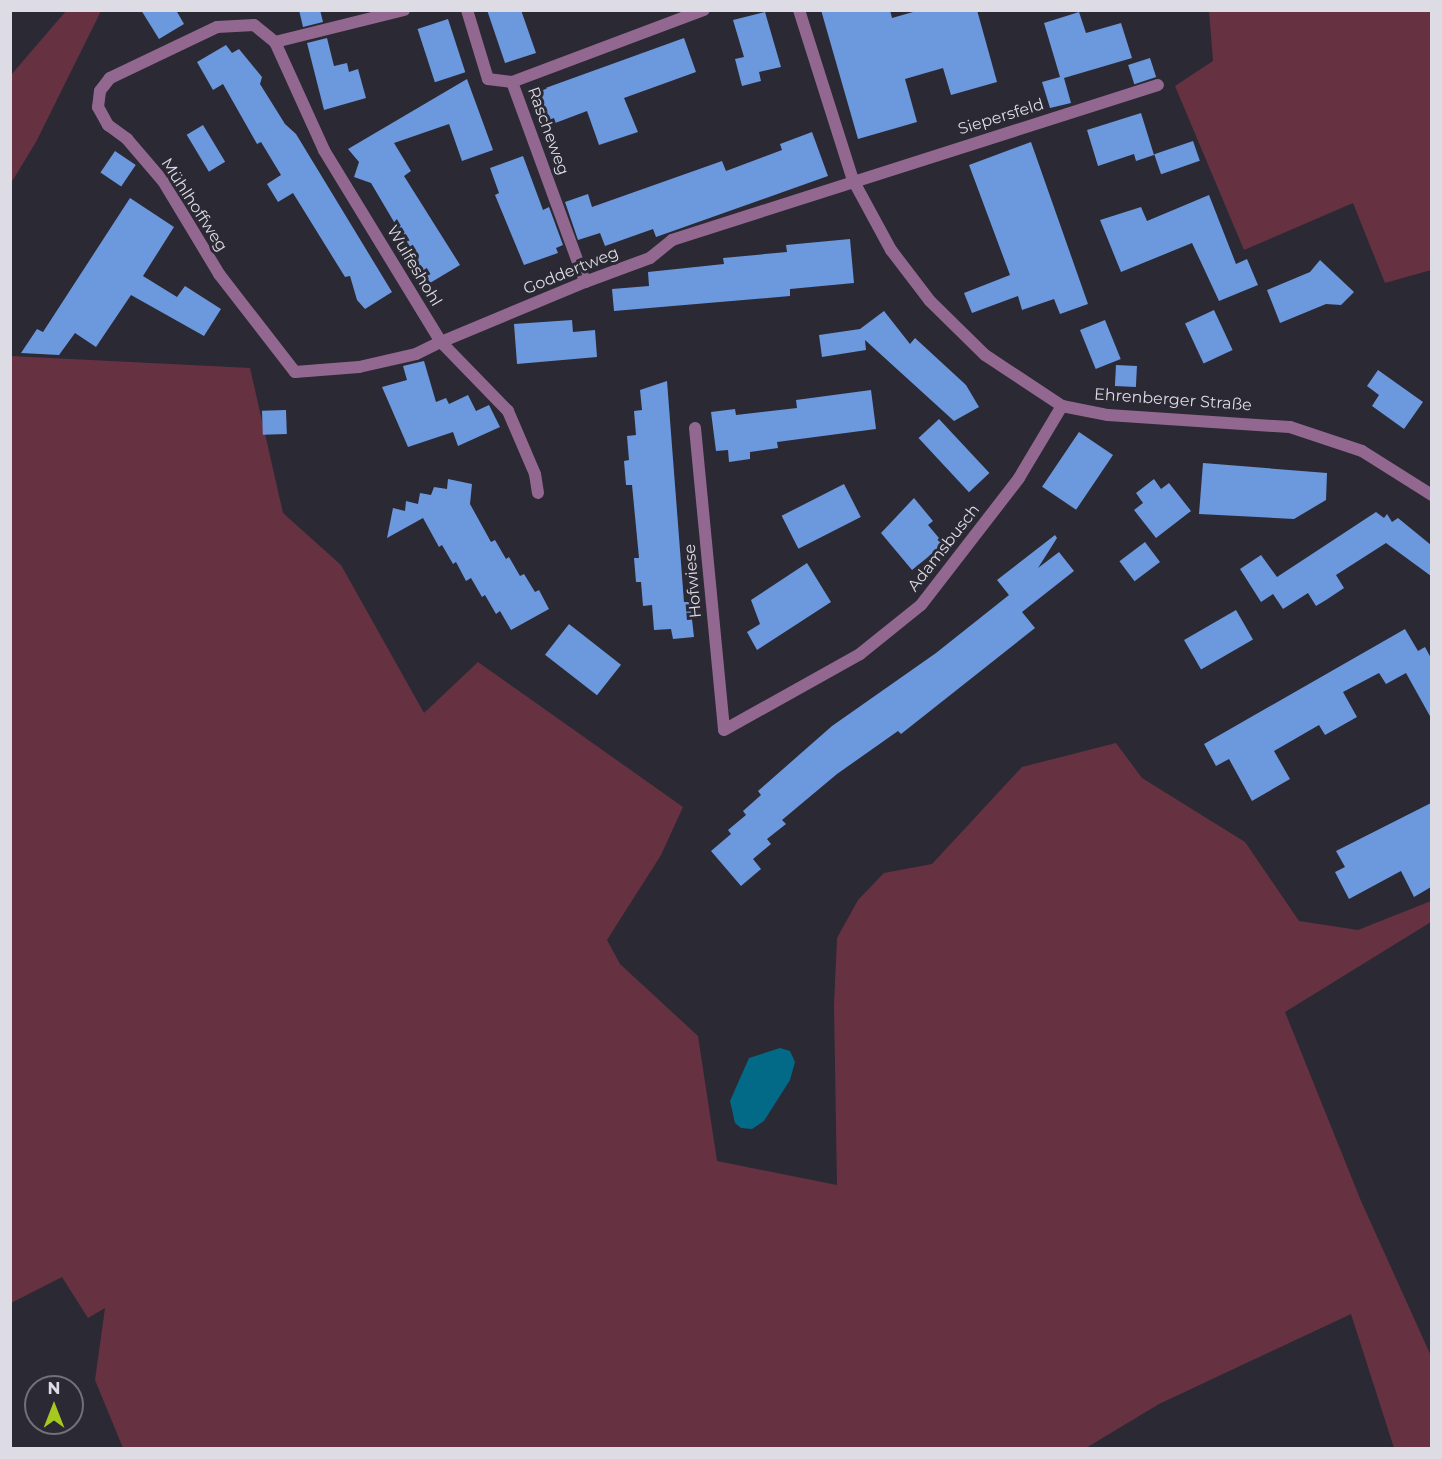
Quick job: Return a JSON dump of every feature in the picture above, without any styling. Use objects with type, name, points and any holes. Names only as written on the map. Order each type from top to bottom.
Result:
[{"type":"street","points":[[275,42],[404,10]]},
{"type":"street","name":"Rascheweg","points":[[467,10],[488,79],[512,82],[585,282]]},
{"type":"street","points":[[512,82],[704,10]]},
{"type":"street","name":"Ehrenberger Straße","points":[[799,10],[853,180],[891,250],[930,302],[985,355],[1062,406],[1108,415],[1290,427],[1362,451],[1431,495]]},
{"type":"street","name":"Mühlhoffweg","points":[[275,42],[254,25],[217,27],[110,78],[100,91],[98,107],[108,125],[127,139],[163,181],[219,274],[295,372]]},
{"type":"street","name":"Wulfeshohl","points":[[275,42],[324,150],[441,342],[508,411],[535,474],[538,493]]},
{"type":"street","name":"Siepersfeld","points":[[853,180],[1158,85]]},
{"type":"street","name":"Goddertweg","points":[[295,372],[359,367],[416,354],[585,282],[650,258],[672,240],[853,180]]},
{"type":"street","name":"Adamsbusch","points":[[724,730],[860,654],[921,605],[1019,478],[1062,406]]},
{"type":"street","name":"Hofwiese","points":[[695,428],[724,730]]},
{"type":"shaded area","points":[[66,11],[101,11],[36,142],[11,183],[11,75]]},
{"type":"shaded area","points":[[1209,11],[1431,11],[1431,270],[1385,283],[1353,203],[1244,250],[1175,86],[1213,61]]},
{"type":"shaded area","points":[[11,356],[250,368],[283,513],[341,565],[424,713],[478,662],[683,807],[661,855],[607,940],[620,964],[698,1036],[717,1161],[837,1185],[834,1005],[837,938],[858,900],[884,873],[932,864],[1022,767],[1116,743],[1142,778],[1245,842],[1299,921],[1358,930],[1431,901],[1431,922],[1285,1012],[1361,1201],[1431,1356],[1431,1448],[1394,1448],[1351,1314],[1159,1404],[1086,1448],[123,1448],[95,1380],[105,1308],[88,1318],[62,1277],[11,1303]]},
{"type":"water","points":[[780,1048],[790,1051],[795,1062],[790,1080],[764,1121],[752,1129],[741,1128],[735,1123],[730,1101],[749,1058]]},
{"type":"building","points":[[141,10],[176,10],[184,24],[159,39]]},
{"type":"building","points":[[299,10],[320,10],[323,22],[303,27]]},
{"type":"building","points":[[487,10],[521,10],[536,53],[505,63]]},
{"type":"building","points":[[821,10],[890,10],[892,18],[920,10],[977,10],[997,82],[951,95],[943,68],[905,79],[917,122],[858,139]]},
{"type":"building","points":[[765,12],[781,67],[759,72],[761,81],[742,86],[735,59],[744,57],[733,20]]},
{"type":"building","points":[[1079,12],[1086,33],[1121,23],[1132,58],[1064,78],[1071,103],[1050,108],[1042,82],[1060,77],[1044,23]]},
{"type":"building","points":[[448,19],[465,72],[435,82],[418,29]]},
{"type":"building","points":[[327,38],[334,66],[347,63],[349,72],[358,69],[366,98],[324,110],[307,43]]},
{"type":"building","points":[[684,38],[696,72],[624,98],[638,132],[599,145],[587,111],[542,128],[529,94]]},
{"type":"building","points":[[226,45],[232,53],[239,49],[262,77],[260,84],[285,124],[296,134],[392,292],[365,309],[357,300],[350,276],[345,277],[293,193],[278,202],[267,184],[281,175],[261,142],[257,144],[223,84],[213,90],[197,62]]},
{"type":"building","points":[[1150,58],[1156,77],[1134,84],[1128,65]]},
{"type":"building","points":[[467,79],[493,150],[462,161],[449,124],[394,143],[411,171],[404,176],[460,265],[430,283],[371,183],[354,177],[359,162],[348,149]]},
{"type":"building","points":[[1141,113],[1154,155],[1136,161],[1134,154],[1098,166],[1087,130]]},
{"type":"building","points":[[203,125],[225,162],[209,172],[187,135]]},
{"type":"building","points":[[812,132],[828,176],[656,237],[653,229],[605,246],[600,233],[578,240],[565,202],[588,194],[592,207],[722,161],[726,171],[782,150],[780,144]]},
{"type":"building","points":[[1193,141],[1200,161],[1161,174],[1154,154]]},
{"type":"building","points":[[1031,142],[1088,304],[1060,314],[1054,299],[1022,310],[1018,296],[972,313],[964,293],[1010,275],[969,165]]},
{"type":"building","points":[[115,151],[136,165],[121,187],[100,173]]},
{"type":"building","points":[[523,156],[543,210],[549,207],[563,245],[556,248],[558,253],[524,265],[495,195],[499,193],[490,168]]},
{"type":"building","points":[[1209,195],[1236,264],[1247,259],[1258,285],[1219,301],[1192,243],[1121,272],[1100,220],[1141,207],[1147,221]]},
{"type":"building","points":[[130,198],[174,227],[143,276],[177,297],[185,286],[221,309],[204,336],[131,295],[96,347],[75,333],[59,355],[21,353],[37,329],[43,332]]},
{"type":"building","points":[[850,239],[854,283],[790,289],[790,296],[614,311],[612,289],[649,286],[648,272],[724,264],[723,258],[787,252],[786,245]]},
{"type":"building","points":[[1320,260],[1354,292],[1341,305],[1326,304],[1280,323],[1267,290],[1310,272]]},
{"type":"building","points":[[1214,310],[1233,350],[1204,363],[1185,324]]},
{"type":"building","points":[[884,311],[910,344],[915,338],[966,385],[979,407],[954,421],[865,340],[866,350],[822,357],[819,335],[860,329]]},
{"type":"building","points":[[572,320],[573,332],[595,330],[597,357],[517,364],[514,324]]},
{"type":"building","points":[[1105,320],[1121,359],[1096,369],[1080,330]]},
{"type":"building","points":[[424,361],[436,402],[446,398],[449,404],[468,395],[476,411],[489,405],[500,427],[458,446],[453,432],[408,447],[382,387],[407,380],[403,366]]},
{"type":"building","points":[[1116,365],[1137,366],[1136,387],[1115,386]]},
{"type":"building","points":[[1378,370],[1423,402],[1404,429],[1372,406],[1379,395],[1367,386]]},
{"type":"building","points":[[667,381],[684,602],[690,602],[694,637],[673,639],[671,629],[654,630],[652,605],[643,606],[641,582],[636,582],[634,558],[639,558],[632,485],[626,485],[624,461],[629,460],[627,436],[636,435],[634,411],[642,410],[640,390]]},
{"type":"building","points":[[871,390],[876,429],[777,442],[778,448],[750,452],[750,459],[729,462],[728,450],[716,451],[711,412],[735,409],[736,415],[797,408],[796,400]]},
{"type":"building","points":[[286,410],[287,434],[263,435],[262,411]]},
{"type":"building","points":[[939,419],[989,473],[969,492],[919,438]]},
{"type":"building","points":[[1079,432],[1113,455],[1076,510],[1042,487]]},
{"type":"building","points":[[1203,463],[1327,473],[1326,500],[1294,519],[1199,514]]},
{"type":"building","points":[[448,479],[472,484],[470,504],[491,542],[495,540],[506,559],[509,557],[520,576],[524,574],[535,592],[539,590],[549,609],[511,630],[500,611],[496,614],[485,595],[482,597],[471,578],[466,581],[456,562],[453,564],[442,545],[439,547],[423,518],[387,538],[393,508],[405,511],[406,501],[418,504],[420,493],[431,495],[434,487],[447,489]]},
{"type":"building","points":[[1154,479],[1161,489],[1169,483],[1191,511],[1156,538],[1134,510],[1143,503],[1136,493]]},
{"type":"building","points":[[844,484],[861,517],[798,549],[782,516]]},
{"type":"building","points":[[914,498],[933,521],[928,525],[944,544],[912,570],[881,533]]},
{"type":"building","points":[[1376,512],[1384,518],[1387,514],[1392,522],[1398,518],[1431,545],[1431,576],[1386,543],[1336,575],[1344,588],[1326,600],[1316,606],[1308,593],[1283,609],[1273,594],[1261,602],[1240,569],[1261,555],[1277,577]]},
{"type":"building","points":[[1055,535],[1057,538],[1038,568],[1059,552],[1074,571],[1022,612],[1035,628],[901,734],[898,731],[837,774],[782,820],[786,824],[767,839],[771,844],[753,859],[761,869],[741,886],[711,851],[731,834],[728,830],[746,815],[743,811],[761,795],[758,791],[832,726],[936,653],[1009,595],[997,580]]},
{"type":"building","points":[[1145,542],[1160,562],[1134,581],[1119,561]]},
{"type":"building","points":[[807,563],[831,602],[757,650],[747,632],[760,624],[751,600]]},
{"type":"building","points":[[1236,610],[1253,639],[1201,669],[1184,640]]},
{"type":"building","points":[[569,624],[621,665],[597,695],[545,655]]},
{"type":"building","points":[[1405,629],[1418,651],[1425,647],[1431,658],[1431,718],[1406,673],[1386,684],[1379,673],[1343,692],[1357,717],[1325,735],[1319,725],[1274,751],[1290,779],[1252,801],[1229,759],[1216,766],[1204,744]]},
{"type":"building","points":[[1431,803],[1431,887],[1414,897],[1401,871],[1349,899],[1335,872],[1345,867],[1336,851]]}]
